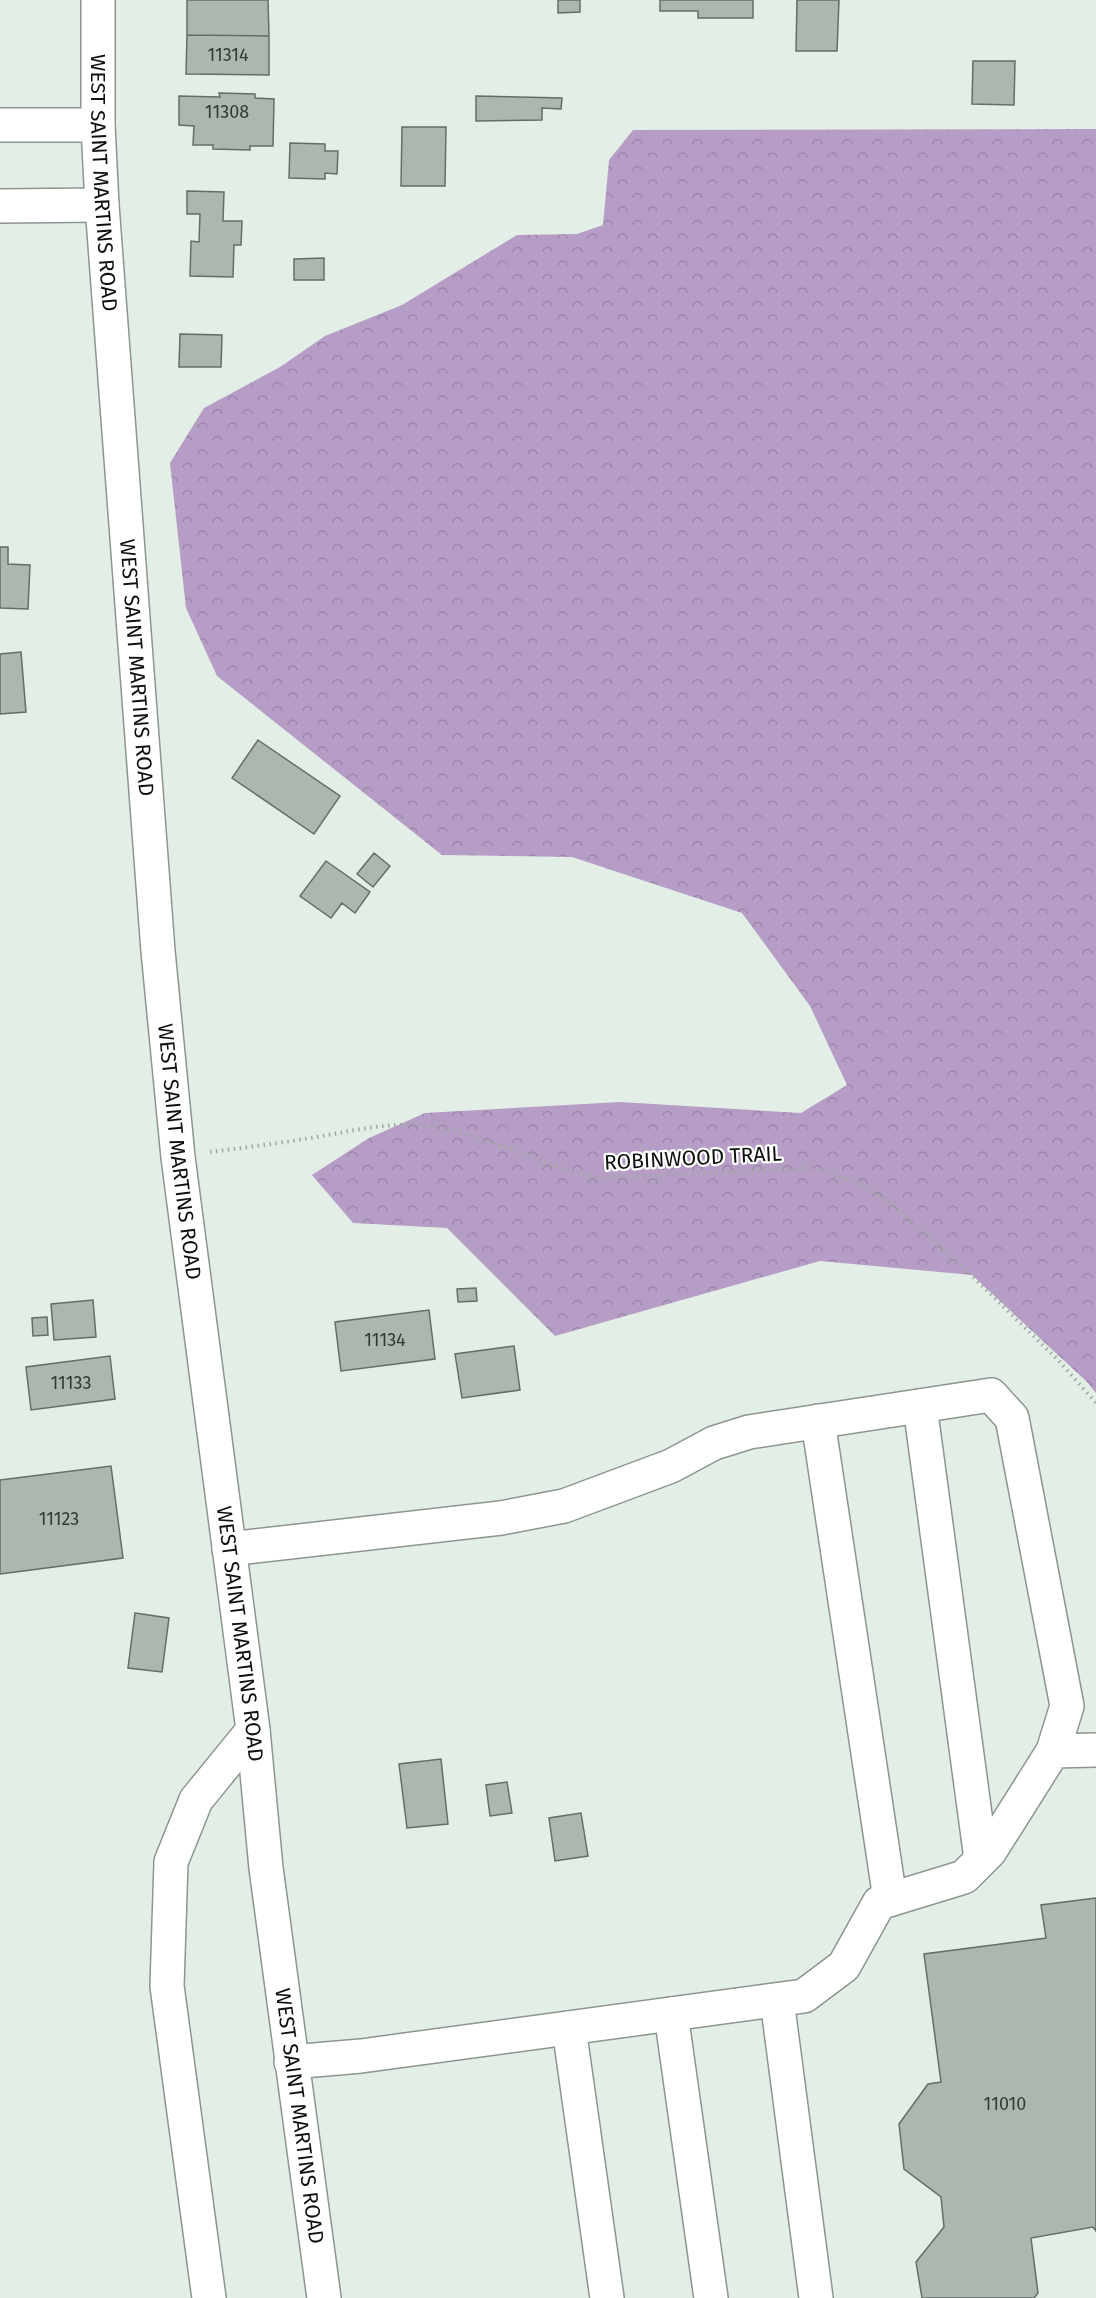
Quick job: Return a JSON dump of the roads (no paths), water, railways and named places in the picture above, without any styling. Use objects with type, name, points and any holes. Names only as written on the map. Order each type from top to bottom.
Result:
[{"type":"street","name":"WEST SAINT MARTINS ROAD","points":[[98,0],[98,124],[102,205],[158,951],[178,1157],[253,1730],[266,1868],[324,2298]]},
{"type":"street","points":[[0,125],[98,124]]},
{"type":"street","points":[[0,206],[102,205]]},
{"type":"street","points":[[229,1549],[501,1518],[564,1506],[671,1466],[714,1443],[749,1432],[991,1395],[1012,1419],[1067,1706],[1053,1750],[990,1851],[964,1876],[879,1903],[844,1966],[804,1996],[350,2057],[291,2062]]},
{"type":"street","points":[[920,1406],[981,1859]]},
{"type":"street","points":[[818,1421],[890,1899]]},
{"type":"street","points":[[209,2298],[167,1986],[171,1862],[196,1800],[253,1730]]},
{"type":"street","points":[[1053,1750],[1096,1750]]},
{"type":"street","points":[[777,2000],[816,2298]]},
{"type":"street","points":[[671,2014],[711,2298]]},
{"type":"street","points":[[569,2028],[607,2298]]}]
